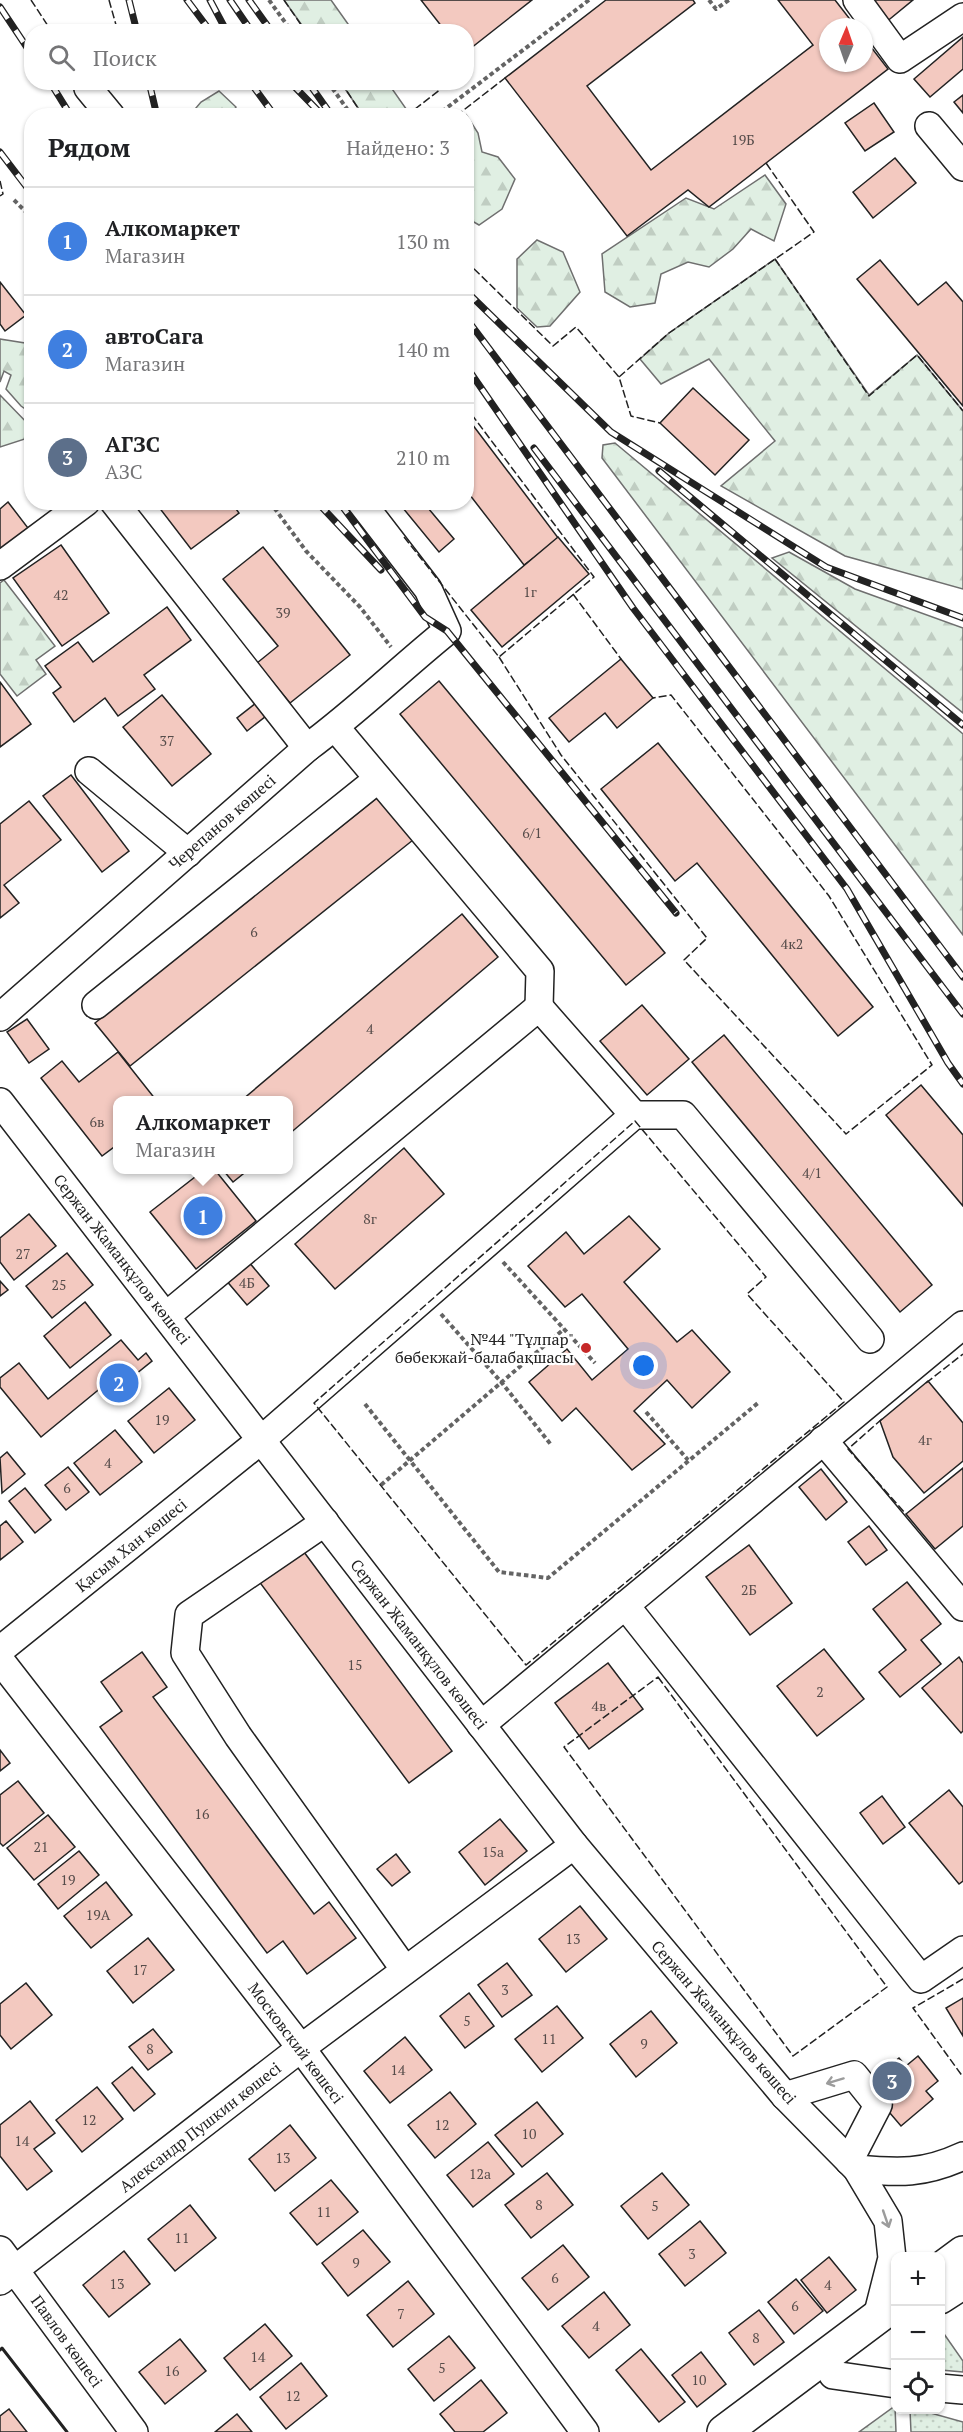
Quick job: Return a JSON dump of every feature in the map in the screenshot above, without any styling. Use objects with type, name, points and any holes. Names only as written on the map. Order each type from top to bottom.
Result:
[{"type":"main road","points":[[945,2266],[963,2253]]},
{"type":"main road","points":[[945,2294],[963,2282]]},
{"type":"main road","points":[[758,2432],[833,2375],[889,2317]]},
{"type":"main road","points":[[724,2432],[889,2317]]},
{"type":"street","points":[[857,0],[900,59],[963,17]]},
{"type":"street","points":[[90,90],[104,108]]},
{"type":"street","points":[[928,126],[963,167]]},
{"type":"street","points":[[0,567],[75,510]]},
{"type":"street","points":[[120,510],[308,747]]},
{"type":"street","name":"Черепанов көшесі","points":[[0,1017],[308,747],[335,728],[447,631],[428,590],[367,510]]},
{"type":"street","points":[[335,728],[540,971],[539,1007],[634,1115],[683,1115],[870,1339]]},
{"type":"street","points":[[89,771],[188,853]]},
{"type":"street","points":[[96,1005],[378,779]]},
{"type":"street","points":[[166,1316],[539,1007]]},
{"type":"street","name":"Сержан Жаманқұлов көшесі","points":[[0,1102],[574,1845],[786,2096],[853,2165],[888,2221],[892,2258],[886,2288],[889,2317]]},
{"type":"street","name":"Қасым Хан көшесі","points":[[0,1650],[261,1440],[634,1115]]},
{"type":"street","points":[[481,1725],[963,1325]]},
{"type":"street","points":[[823,1440],[963,1607]]},
{"type":"street","points":[[325,1522],[189,1615],[185,1653],[238,1736],[405,1970]]},
{"type":"street","points":[[626,1605],[921,1979],[963,1950]]},
{"type":"street","name":"Московский көшесі","points":[[0,1660],[301,2048],[585,2432]]},
{"type":"street","name":"Александр Пушкин көшесі","points":[[5,2267],[574,1845]]},
{"type":"street","points":[[786,2096],[854,2075],[878,2105],[853,2165],[897,2173],[921,2172],[963,2156]]},
{"type":"street","name":"Павлов көшесі","points":[[5,2267],[134,2432]]},
{"type":"street","points":[[833,2375],[891,2383]]},
{"type":"street","points":[[945,2388],[963,2390]]},
{"type":"path","points":[[269,0],[286,24]]},
{"type":"path","points":[[474,87],[589,0]]},
{"type":"path","points":[[709,0],[716,9],[729,0]]},
{"type":"path","points":[[334,90],[346,108]]},
{"type":"path","points":[[447,108],[470,90]]},
{"type":"path","points":[[14,200],[24,210]]},
{"type":"path","points":[[276,510],[306,551],[360,607],[405,665]]},
{"type":"path","points":[[498,1257],[595,1363]]},
{"type":"path","points":[[438,1310],[552,1446]]},
{"type":"path","points":[[381,1485],[564,1329]]},
{"type":"path","points":[[365,1404],[499,1572],[548,1578],[758,1403]]},
{"type":"path","points":[[646,1412],[688,1460]]},
{"type":"green space","points":[[284,0],[331,0],[348,24],[301,24]]},
{"type":"green space","points":[[346,90],[393,90],[406,108],[358,108]]},
{"type":"green space","points":[[219,91],[236,107],[196,108],[201,102]]},
{"type":"green space","points":[[474,127],[478,133],[482,152],[498,157],[515,179],[502,209],[479,225],[474,222]]},
{"type":"green space","points":[[765,175],[786,204],[774,241],[751,229],[733,249],[709,267],[688,262],[661,274],[655,303],[630,307],[605,292],[602,254],[686,198],[714,209]]},
{"type":"green space","points":[[537,240],[563,252],[580,292],[550,326],[537,327],[517,308],[517,259]]},
{"type":"green space","points":[[775,259],[869,395],[917,355],[963,411],[963,589],[845,556],[721,486],[775,441],[709,359],[661,384],[640,359],[669,333]]},
{"type":"green space","points":[[0,339],[24,343],[24,408],[6,389],[11,375],[4,371],[0,382]]},
{"type":"green space","points":[[0,395],[24,420],[24,439],[0,447]]},
{"type":"green space","points":[[615,443],[963,734],[963,935],[602,458],[603,445]]},
{"type":"green space","points":[[789,552],[855,589],[963,628],[963,713],[772,558]]},
{"type":"green space","points":[[4,580],[55,646],[36,660],[46,674],[17,696],[0,674],[0,583]]},
{"type":"green space","points":[[945,2335],[963,2361],[963,2372],[945,2370]]},
{"type":"green space","points":[[891,2409],[891,2414],[895,2414],[896,2432],[859,2432]]},
{"type":"green space","points":[[910,2414],[934,2414],[963,2422],[963,2432],[911,2432]]},
{"type":"building","points":[[421,0],[532,0],[474,46],[474,24],[440,24]]},
{"type":"building","points":[[606,0],[693,0],[695,3],[587,86],[651,170],[813,45],[778,0],[835,0],[849,18],[819,18],[819,72],[873,72],[873,50],[888,69],[709,207],[688,190],[627,236],[505,78]]},
{"type":"building","points":[[867,0],[913,0],[885,23]]},
{"type":"building","points":[[963,37],[963,69],[930,97],[914,79]]},
{"type":"building","points":[[963,95],[963,113],[954,102]]},
{"type":"building","points":[[874,103],[894,132],[865,151],[845,123]]},
{"type":"building","points":[[895,158],[916,183],[873,218],[853,192]]},
{"type":"building","points":[[880,260],[918,305],[946,282],[963,302],[963,406],[857,279]]},
{"type":"building","points":[[0,282],[24,312],[24,317],[5,331],[0,324]]},
{"type":"building","points":[[693,388],[749,440],[715,475],[660,423]]},
{"type":"building","points":[[474,427],[559,539],[524,565],[474,500]]},
{"type":"building","points":[[8,502],[28,528],[0,550],[0,509]]},
{"type":"building","points":[[161,510],[237,510],[239,513],[191,549]]},
{"type":"building","points":[[405,510],[430,510],[454,539],[439,552]]},
{"type":"building","points":[[558,537],[589,574],[502,647],[471,610]]},
{"type":"building","points":[[61,545],[109,613],[62,646],[13,578]]},
{"type":"building","points":[[263,547],[350,655],[290,703],[257,663],[278,646],[223,579]]},
{"type":"building","points":[[167,607],[191,640],[144,675],[155,689],[118,716],[105,698],[74,722],[53,693],[61,687],[45,666],[78,642],[93,662]]},
{"type":"building","points":[[621,659],[653,698],[617,728],[605,713],[569,742],[549,718]]},
{"type":"building","points":[[439,681],[665,953],[626,985],[400,714]]},
{"type":"building","points":[[0,682],[31,724],[0,747]]},
{"type":"building","points":[[162,695],[211,754],[172,786],[123,727]]},
{"type":"building","points":[[256,703],[266,716],[247,731],[237,718]]},
{"type":"building","points":[[658,743],[873,1007],[838,1036],[697,863],[675,881],[601,789]]},
{"type":"building","points":[[71,775],[129,851],[102,872],[43,796]]},
{"type":"building","points":[[378,797],[413,840],[130,1066],[95,1023]]},
{"type":"building","points":[[29,801],[61,840],[4,885],[19,903],[0,918],[0,824]]},
{"type":"building","points":[[462,914],[498,957],[293,1131],[293,1096],[247,1096]]},
{"type":"building","points":[[642,1005],[689,1059],[647,1095],[600,1041]]},
{"type":"building","points":[[27,1019],[49,1049],[29,1063],[7,1032]]},
{"type":"building","points":[[724,1035],[932,1285],[900,1312],[692,1062]]},
{"type":"building","points":[[118,1052],[153,1096],[113,1096],[113,1148],[102,1156],[41,1078],[62,1061],[79,1082]]},
{"type":"building","points":[[921,1085],[963,1135],[963,1206],[886,1115]]},
{"type":"building","points":[[404,1148],[444,1194],[335,1289],[295,1244]]},
{"type":"building","points":[[199,1174],[218,1174],[256,1221],[196,1269],[150,1212]]},
{"type":"building","points":[[226,1174],[243,1174],[233,1182]]},
{"type":"building","points":[[29,1214],[56,1246],[14,1280],[0,1262],[0,1238]]},
{"type":"building","points":[[629,1216],[660,1249],[624,1282],[677,1342],[692,1330],[730,1372],[692,1408],[667,1380],[634,1411],[665,1444],[632,1470],[576,1408],[562,1421],[529,1382],[567,1349],[592,1380],[628,1349],[582,1294],[565,1307],[528,1266],[566,1232],[584,1254]]},
{"type":"building","points":[[67,1253],[93,1285],[52,1318],[26,1286]]},
{"type":"building","points":[[248,1261],[269,1286],[247,1305],[225,1279]]},
{"type":"building","points":[[0,1281],[8,1290],[0,1296]]},
{"type":"building","points":[[85,1302],[111,1335],[70,1368],[44,1336]]},
{"type":"building","points":[[121,1340],[138,1360],[146,1353],[152,1361],[126,1382],[119,1373],[41,1437],[0,1387],[0,1378],[19,1363],[48,1399]]},
{"type":"building","points":[[928,1381],[963,1423],[963,1461],[924,1493],[893,1457],[880,1421]]},
{"type":"building","points":[[169,1388],[195,1420],[154,1453],[128,1421]]},
{"type":"building","points":[[115,1430],[142,1462],[100,1495],[74,1463]]},
{"type":"building","points":[[7,1452],[25,1474],[2,1493],[0,1458]]},
{"type":"building","points":[[68,1467],[89,1492],[66,1510],[45,1485]]},
{"type":"building","points":[[963,1468],[963,1526],[935,1549],[906,1514]]},
{"type":"building","points":[[821,1469],[847,1502],[826,1520],[799,1487]]},
{"type":"building","points":[[25,1488],[51,1520],[35,1533],[9,1501]]},
{"type":"building","points":[[6,1521],[23,1542],[0,1560],[0,1526]]},
{"type":"building","points":[[869,1526],[887,1550],[866,1565],[848,1542]]},
{"type":"building","points":[[749,1545],[792,1603],[750,1635],[706,1577]]},
{"type":"building","points":[[301,1548],[452,1751],[409,1783],[258,1580]]},
{"type":"building","points":[[907,1582],[941,1624],[921,1640],[941,1664],[900,1697],[879,1672],[906,1650],[873,1609]]},
{"type":"building","points":[[824,1649],[864,1699],[817,1736],[777,1686]]},
{"type":"building","points":[[142,1652],[167,1687],[153,1697],[314,1914],[329,1902],[356,1938],[307,1974],[283,1941],[267,1953],[100,1727],[122,1711],[101,1682]]},
{"type":"building","points":[[959,1657],[963,1663],[963,1731],[961,1733],[922,1688]]},
{"type":"building","points":[[608,1663],[643,1709],[589,1749],[555,1703]]},
{"type":"building","points":[[0,1750],[10,1763],[0,1771]]},
{"type":"building","points":[[18,1781],[44,1813],[3,1846],[0,1843],[0,1795]]},
{"type":"building","points":[[949,1790],[963,1807],[963,1881],[959,1884],[909,1823]]},
{"type":"building","points":[[882,1796],[905,1827],[883,1844],[860,1813]]},
{"type":"building","points":[[48,1815],[75,1847],[34,1880],[7,1848]]},
{"type":"building","points":[[500,1819],[527,1851],[485,1885],[459,1852]]},
{"type":"building","points":[[79,1851],[99,1875],[58,1909],[38,1884]]},
{"type":"building","points":[[396,1854],[410,1872],[392,1886],[377,1869]]},
{"type":"building","points":[[106,1882],[132,1915],[91,1948],[64,1916]]},
{"type":"building","points":[[580,1906],[607,1939],[566,1972],[539,1939]]},
{"type":"building","points":[[148,1938],[174,1970],[133,2003],[107,1971]]},
{"type":"building","points":[[507,1963],[532,1995],[502,2017],[478,1985]]},
{"type":"building","points":[[26,1983],[52,2015],[11,2049],[0,2035],[0,2004]]},
{"type":"building","points":[[469,1993],[494,2026],[465,2048],[440,2016]]},
{"type":"building","points":[[963,1998],[963,2036],[946,2008]]},
{"type":"building","points":[[557,2006],[583,2038],[542,2072],[515,2039]]},
{"type":"building","points":[[651,2011],[677,2043],[636,2077],[610,2044]]},
{"type":"building","points":[[153,2029],[172,2052],[148,2070],[129,2047]]},
{"type":"building","points":[[405,2037],[432,2070],[390,2103],[364,2071]]},
{"type":"building","points":[[918,2056],[938,2081],[926,2091],[933,2099],[901,2126],[866,2085],[899,2058],[906,2066]]},
{"type":"building","points":[[132,2067],[155,2094],[134,2111],[112,2083]]},
{"type":"building","points":[[97,2087],[123,2119],[82,2152],[56,2120]]},
{"type":"building","points":[[450,2092],[476,2124],[435,2158],[408,2125]]},
{"type":"building","points":[[30,2101],[55,2133],[34,2149],[52,2171],[27,2190],[0,2156],[0,2125]]},
{"type":"building","points":[[537,2102],[563,2134],[522,2167],[495,2135]]},
{"type":"building","points":[[290,2125],[316,2158],[275,2191],[249,2159]]},
{"type":"building","points":[[488,2142],[514,2174],[473,2207],[447,2175]]},
{"type":"building","points":[[547,2173],[573,2205],[531,2238],[505,2205]]},
{"type":"building","points":[[662,2173],[689,2205],[648,2239],[621,2206]]},
{"type":"building","points":[[331,2180],[358,2212],[317,2245],[290,2213]]},
{"type":"building","points":[[190,2205],[216,2238],[175,2271],[148,2239]]},
{"type":"building","points":[[700,2221],[726,2253],[685,2286],[659,2254]]},
{"type":"building","points":[[363,2230],[390,2262],[348,2296],[322,2263]]},
{"type":"building","points":[[563,2245],[589,2277],[548,2310],[522,2278]]},
{"type":"building","points":[[124,2251],[150,2284],[109,2317],[83,2285]]},
{"type":"building","points":[[829,2257],[856,2290],[827,2313],[801,2280]]},
{"type":"building","points":[[796,2279],[823,2311],[794,2334],[768,2302]]},
{"type":"building","points":[[408,2281],[434,2314],[393,2347],[367,2315]]},
{"type":"building","points":[[604,2292],[630,2325],[589,2358],[562,2326]]},
{"type":"building","points":[[759,2310],[784,2342],[754,2365],[729,2333]]},
{"type":"building","points":[[265,2324],[292,2356],[250,2390],[224,2358]]},
{"type":"building","points":[[449,2336],[475,2368],[434,2401],[408,2369]]},
{"type":"building","points":[[180,2339],[206,2371],[165,2404],[139,2372]]},
{"type":"building","points":[[641,2349],[685,2402],[659,2422],[616,2370]]},
{"type":"building","points":[[701,2352],[726,2384],[697,2407],[672,2375]]},
{"type":"building","points":[[301,2363],[327,2396],[286,2429],[260,2397]]},
{"type":"building","points":[[481,2380],[507,2413],[483,2432],[455,2432],[440,2414]]},
{"type":"building","points":[[9,2409],[27,2432],[0,2432],[0,2416]]},
{"type":"building","points":[[237,2414],[252,2432],[215,2432]]},
{"type":"railway","points":[[129,0],[135,24]]},
{"type":"railway","points":[[187,0],[205,24]]},
{"type":"railway","points":[[210,0],[223,24]]},
{"type":"railway","points":[[230,0],[246,24]]},
{"type":"railway","points":[[249,0],[266,24]]},
{"type":"railway","points":[[0,7],[24,43]]},
{"type":"railway","points":[[55,90],[66,108]]},
{"type":"railway","points":[[151,90],[155,108]]},
{"type":"railway","points":[[256,90],[269,108]]},
{"type":"railway","points":[[298,90],[315,108]]},
{"type":"railway","points":[[314,90],[326,108]]},
{"type":"railway","points":[[0,152],[24,184]]},
{"type":"railway","points":[[474,299],[611,432],[826,567],[963,618]]},
{"type":"railway","points":[[474,329],[963,977]]},
{"type":"railway","points":[[474,378],[633,608],[847,889],[948,1063],[963,1084]]},
{"type":"railway","points":[[534,448],[963,1014]]},
{"type":"railway","points":[[659,471],[963,725]]},
{"type":"railway","points":[[325,510],[381,570]]},
{"type":"railway","points":[[345,510],[425,617],[447,631],[676,913]]},
{"type":"fence","points":[[31,0],[47,24]]},
{"type":"fence","points":[[109,0],[116,24]]},
{"type":"fence","points":[[284,0],[300,24]]},
{"type":"fence","points":[[466,108],[505,78]]},
{"type":"fence","points":[[346,90],[358,108]]},
{"type":"fence","points":[[416,108],[440,90]]},
{"type":"fence","points":[[619,377],[669,333],[814,232],[766,163]]},
{"type":"fence","points":[[0,181],[3,194],[0,196]]},
{"type":"fence","points":[[775,259],[869,396],[917,355],[963,411]]},
{"type":"fence","points":[[474,269],[553,346],[576,327],[619,377],[631,416],[660,423]]},
{"type":"fence","points":[[404,537],[499,657],[594,577],[474,418]]},
{"type":"fence","points":[[573,594],[621,659]]},
{"type":"fence","points":[[499,657],[561,755],[707,938],[684,960],[846,1134],[932,1065],[829,896],[671,695],[653,698]]},
{"type":"fence","points":[[635,1121],[766,1277],[747,1294],[844,1402],[526,1665],[314,1403],[635,1121]]},
{"type":"fence","points":[[926,1383],[963,1354]]},
{"type":"fence","points":[[882,1419],[848,1449],[906,1514]]},
{"type":"fence","points":[[658,1677],[887,1987],[793,2056],[564,1747],[658,1677]]},
{"type":"fence","points":[[963,1979],[913,2008],[963,2077]]},
{"type":"wall","points":[[0,2350],[2,2348],[67,2432]]},
{"type":"place","name":"Алкомаркет","points":[[203,1216]]},
{"type":"place","name":"№44 \"Тұлпар\" бөбекжай-балабақшасы","points":[[586,1348]]},
{"type":"place","name":"автоСага","points":[[119,1383]]},
{"type":"place","name":"АГЗС","points":[[892,2081]]}]
